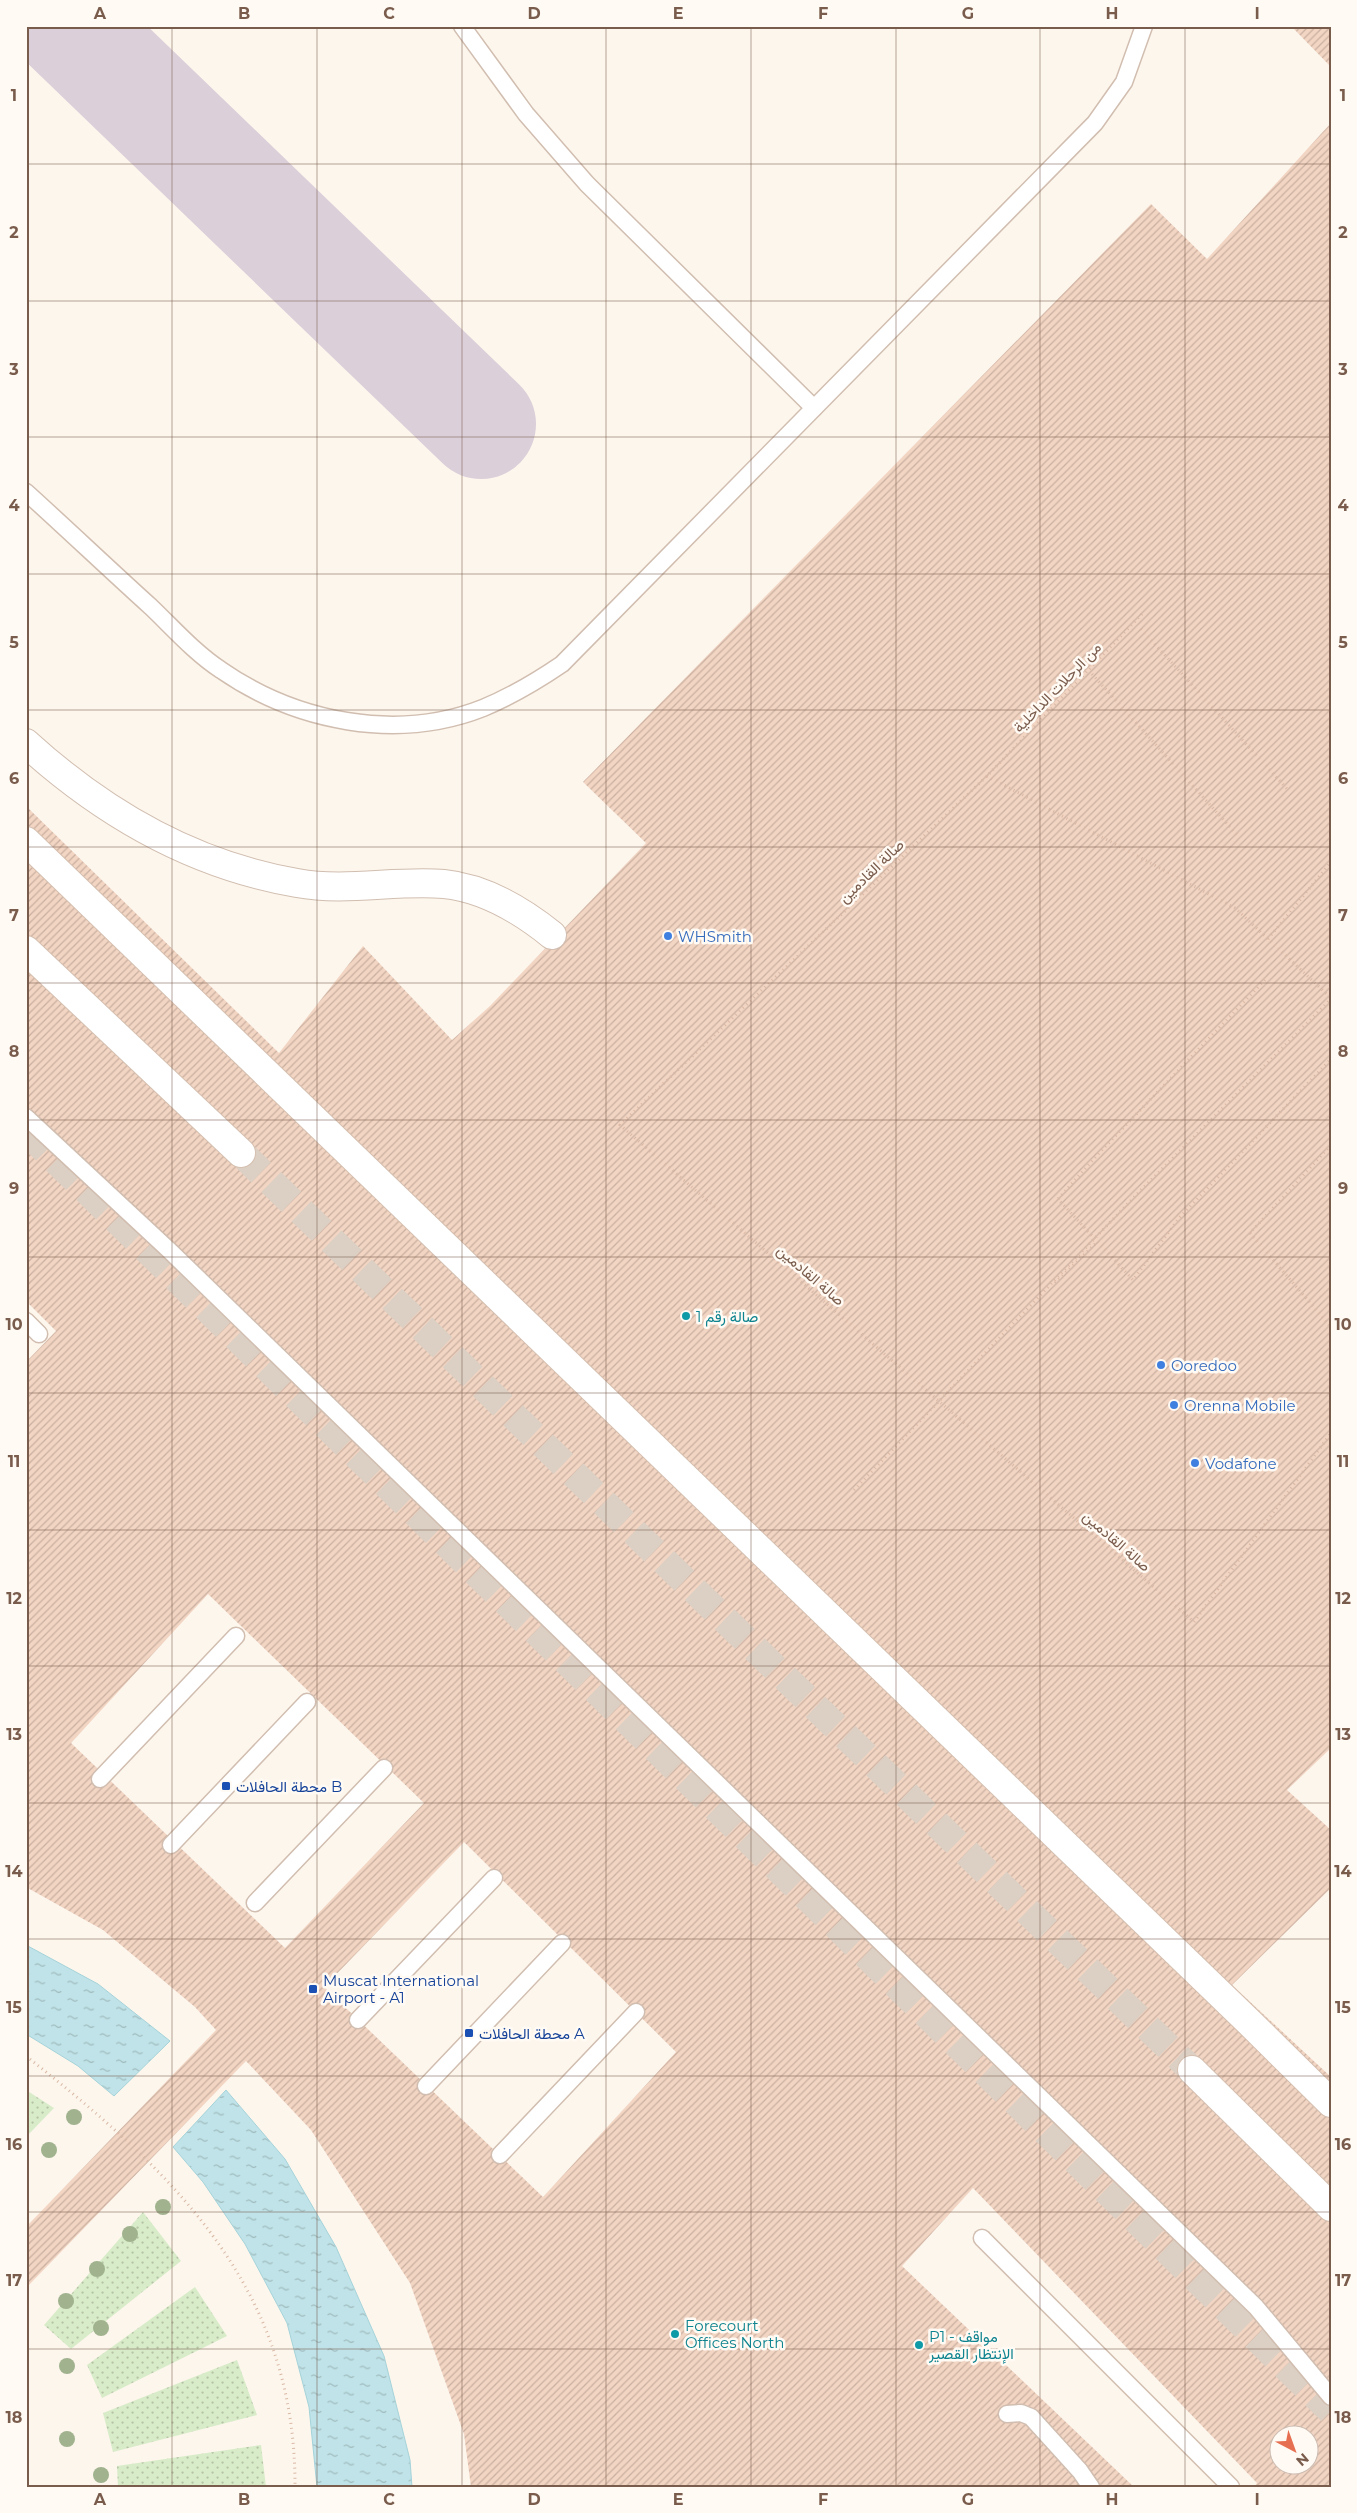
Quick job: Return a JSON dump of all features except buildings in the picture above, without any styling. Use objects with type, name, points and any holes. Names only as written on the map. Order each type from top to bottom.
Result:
[{"type":"street","points":[[26,743],[56,770],[98,802],[145,830],[194,853],[245,871],[298,883],[349,888],[400,884],[445,884],[488,895],[528,915],[552,935]]},
{"type":"street","points":[[26,841],[1122,1898],[1331,2104]]},
{"type":"street","points":[[26,950],[241,1153]]},
{"type":"street","points":[[1192,2070],[1331,2208]]},
{"type":"lane","points":[[462,26],[526,114],[587,184],[814,408]]},
{"type":"lane","points":[[26,492],[212,664],[259,694],[301,711],[346,721],[391,725],[437,720],[481,708],[515,693],[562,664],[1095,123],[1124,82],[1144,26]]},
{"type":"lane","points":[[26,1117],[177,1258],[1256,2308],[1331,2398]]},
{"type":"lane","points":[[26,1321],[39,1334]]},
{"type":"lane","points":[[100,1779],[236,1636]]},
{"type":"lane","points":[[170,1845],[307,1702]]},
{"type":"lane","points":[[255,1903],[384,1768]]},
{"type":"lane","points":[[358,2020],[494,1878]]},
{"type":"lane","points":[[426,2086],[562,1943]]},
{"type":"lane","points":[[500,2155],[636,2012]]},
{"type":"lane","points":[[982,2238],[1231,2487]]},
{"type":"lane","points":[[1007,2414],[1021,2413],[1031,2417],[1080,2471],[1091,2487]]},
{"type":"path","name":"من الرحلات الداخلية","points":[[987,776],[1142,614]]},
{"type":"path","points":[[1141,629],[1289,791]]},
{"type":"path","points":[[1092,674],[1239,837]]},
{"type":"path","points":[[854,1490],[1134,1198],[1331,999],[1236,908],[987,776]]},
{"type":"path","name":"صالة القادمين","points":[[987,776],[620,1125],[1194,1622],[1331,1434]]},
{"type":"path","points":[[1268,939],[1331,862]]},
{"type":"path","points":[[1265,980],[1100,1152],[1058,1199],[1133,1280],[1179,1218],[1331,1059]]},
{"type":"path","points":[[1331,1145],[1250,1233],[1331,1327]]},
{"type":"path","points":[[938,1400],[1097,1242]]},
{"type":"path","points":[[26,2056],[82,2100],[136,2148],[216,2237],[255,2302],[282,2374],[295,2450],[295,2487]]},
{"type":"green space","points":[[26,2090],[54,2108],[26,2137]]},
{"type":"green space","points":[[143,2212],[181,2261],[71,2349],[44,2325]]},
{"type":"green space","points":[[195,2287],[227,2336],[102,2398],[87,2365]]},
{"type":"green space","points":[[237,2360],[257,2415],[113,2452],[103,2413]]},
{"type":"green space","points":[[261,2445],[266,2487],[118,2487],[117,2466]]},
{"type":"water","points":[[26,1945],[98,1984],[170,2041],[114,2096],[78,2066],[26,2034]]},
{"type":"water","points":[[226,2090],[285,2159],[336,2247],[384,2356],[410,2460],[412,2487],[317,2487],[309,2407],[287,2323],[245,2244],[203,2182],[173,2147]]},
{"type":"taxiway","points":[[68,26],[481,424]]},
{"type":"tunnel","points":[[26,1131],[1331,2411]]},
{"type":"tunnel","points":[[241,1153],[1192,2070]]},
{"type":"place","name":"WHSmith","points":[[668,936]]},
{"type":"place","name":"صالة رقم 1","points":[[686,1316]]},
{"type":"place","name":"Ooredoo","points":[[1161,1365]]},
{"type":"place","name":"Orenna Mobile","points":[[1174,1405]]},
{"type":"place","name":"Vodafone","points":[[1195,1463]]},
{"type":"place","name":"محطة الحافلات B","points":[[226,1786]]},
{"type":"place","name":"Muscat International Airport - A1","points":[[313,1989]]},
{"type":"place","name":"محطة الحافلات A","points":[[469,2033]]},
{"type":"place","name":"Forecourt Offices North","points":[[675,2334]]},
{"type":"place","name":"P1 - مواقف الإنتظار القصير","points":[[919,2345]]}]
